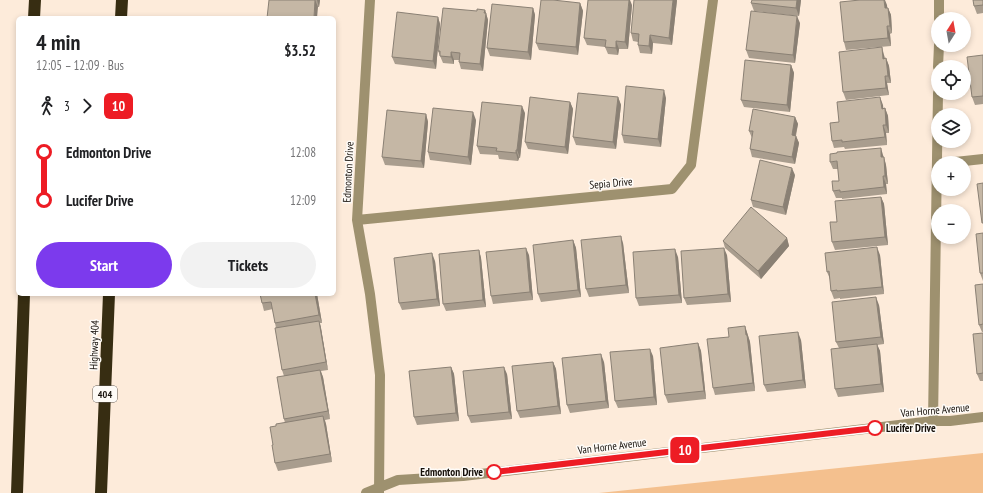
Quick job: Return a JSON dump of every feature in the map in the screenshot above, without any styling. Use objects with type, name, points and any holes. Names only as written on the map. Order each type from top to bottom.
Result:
[{"type":"highway","points":[[34,16],[35,0]]},
{"type":"highway","points":[[121,16],[122,0]]},
{"type":"highway","points":[[17,493],[24,296]]},
{"type":"highway","name":"Highway 404","points":[[101,493],[109,296]]},
{"type":"street","name":"Edmonton Drive","points":[[370,0],[357,220],[370,294],[380,375],[379,491]]},
{"type":"street","name":"Sepia Drive","points":[[357,220],[672,189],[691,166],[713,0]]},
{"type":"street","points":[[939,0],[939,12]]},
{"type":"street","points":[[938,100],[940,156]]},
{"type":"street","points":[[971,160],[983,159]]},
{"type":"street","points":[[933,421],[939,196]]},
{"type":"street","name":"Van Horne Avenue","points":[[366,493],[379,491],[398,480],[463,476],[933,421],[983,417]]},
{"type":"shaded area","points":[[983,453],[983,493],[599,493]]},
{"type":"building","points":[[269,0],[315,0],[314,16],[267,16]]},
{"type":"building","points":[[541,0],[580,3],[576,47],[536,43]]},
{"type":"building","points":[[588,0],[629,0],[625,42],[616,41],[616,48],[605,47],[606,40],[584,38]]},
{"type":"building","points":[[634,0],[673,0],[669,38],[650,35],[649,46],[638,45],[639,34],[631,33]]},
{"type":"building","points":[[752,0],[797,0],[796,8],[751,3]]},
{"type":"building","points":[[884,0],[885,8],[888,8],[890,26],[887,26],[888,38],[844,42],[840,2]]},
{"type":"building","points":[[973,0],[983,0],[983,5],[974,6]]},
{"type":"building","points":[[492,4],[533,8],[528,52],[487,48]]},
{"type":"building","points":[[443,8],[477,11],[477,9],[485,10],[484,13],[486,13],[480,64],[459,62],[460,53],[451,52],[451,57],[440,56],[440,51],[438,51]]},
{"type":"building","points":[[751,11],[797,16],[793,55],[746,50]]},
{"type":"building","points":[[397,12],[438,17],[433,61],[392,57]]},
{"type":"building","points":[[882,47],[883,59],[886,58],[888,76],[885,76],[886,88],[843,92],[839,52]]},
{"type":"building","points":[[983,55],[983,96],[972,97],[971,60],[967,60],[967,57]]},
{"type":"building","points":[[745,60],[791,65],[787,105],[741,100]]},
{"type":"building","points":[[626,86],[664,90],[658,139],[622,135]]},
{"type":"building","points":[[578,93],[618,97],[613,142],[573,137]]},
{"type":"building","points":[[530,97],[570,102],[565,147],[525,142]]},
{"type":"building","points":[[880,97],[882,109],[885,108],[886,125],[883,125],[885,137],[842,142],[842,140],[832,141],[830,123],[839,122],[837,102]]},
{"type":"building","points":[[482,102],[522,106],[516,153],[496,151],[497,148],[477,146]]},
{"type":"building","points":[[433,108],[473,112],[468,157],[428,152]]},
{"type":"building","points":[[753,109],[795,117],[792,135],[796,136],[792,157],[750,149],[753,131],[749,131]]},
{"type":"building","points":[[387,110],[426,114],[421,161],[382,157]]},
{"type":"building","points":[[881,148],[881,157],[884,157],[884,187],[840,192],[840,190],[833,191],[832,181],[839,181],[837,161],[830,162],[830,154]]},
{"type":"building","points":[[760,160],[792,168],[783,207],[751,200]]},
{"type":"building","points":[[983,183],[983,223],[982,223],[977,184]]},
{"type":"building","points":[[881,197],[885,237],[832,242],[830,222],[837,222],[835,201]]},
{"type":"building","points":[[751,207],[787,238],[758,271],[723,241]]},
{"type":"building","points":[[983,233],[983,273],[980,273],[976,234]]},
{"type":"building","points":[[621,236],[626,285],[586,289],[581,240]]},
{"type":"building","points":[[573,240],[578,290],[538,294],[533,245]]},
{"type":"building","points":[[877,247],[882,287],[831,291],[825,253]]},
{"type":"building","points":[[526,248],[530,292],[491,296],[486,252]]},
{"type":"building","points":[[724,248],[728,294],[684,298],[681,251]]},
{"type":"building","points":[[675,249],[679,295],[636,298],[633,252]]},
{"type":"building","points":[[479,250],[483,300],[443,304],[439,254]]},
{"type":"building","points":[[432,253],[437,299],[399,303],[394,258]]},
{"type":"building","points":[[983,284],[983,324],[979,325],[975,285]]},
{"type":"building","points":[[260,296],[315,296],[319,315],[275,323],[271,302],[262,303]]},
{"type":"building","points":[[876,297],[881,337],[836,342],[832,302]]},
{"type":"building","points":[[319,321],[326,362],[282,370],[275,328]]},
{"type":"building","points":[[745,326],[753,383],[713,388],[707,339],[729,337],[728,328]]},
{"type":"building","points":[[798,332],[803,380],[764,385],[759,336]]},
{"type":"building","points":[[983,333],[983,373],[977,374],[973,334]]},
{"type":"building","points":[[698,343],[704,391],[665,395],[660,348]]},
{"type":"building","points":[[877,344],[881,384],[835,389],[831,349]]},
{"type":"building","points":[[650,349],[654,397],[615,401],[610,352]]},
{"type":"building","points":[[601,354],[606,401],[567,405],[562,358]]},
{"type":"building","points":[[553,362],[558,406],[517,411],[512,366]]},
{"type":"building","points":[[451,367],[456,413],[414,417],[409,371]]},
{"type":"building","points":[[504,367],[509,412],[468,416],[463,371]]},
{"type":"building","points":[[320,370],[328,411],[284,419],[277,377]]},
{"type":"building","points":[[323,416],[330,454],[275,463],[270,427],[276,426],[276,424]]},
{"type":"bus line","name":"10","points":[[494,472],[875,428]]},
{"type":"place","name":"Lucifer Drive","points":[[875,428]]},
{"type":"place","name":"Edmonton Drive","points":[[494,472]]}]
